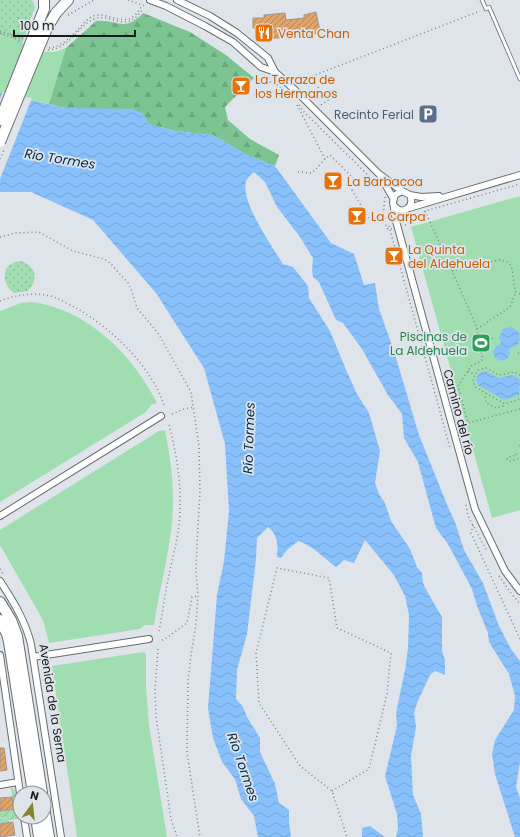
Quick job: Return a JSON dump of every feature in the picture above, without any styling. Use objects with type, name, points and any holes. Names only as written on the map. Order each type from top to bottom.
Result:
[{"type":"main road","points":[[0,142],[46,28],[61,15],[68,0]]},
{"type":"main road","points":[[0,120],[44,4]]},
{"type":"main road","name":"Avenida de la Serna","points":[[0,602],[11,620],[17,636],[41,785]]},
{"type":"main road","points":[[0,620],[9,642],[32,785]]},
{"type":"main road","points":[[37,825],[39,837]]},
{"type":"main road","points":[[47,825],[49,837]]},
{"type":"street","points":[[177,0],[210,16],[237,33],[268,58],[275,72],[379,174],[402,191],[410,195],[421,197],[447,196]]},
{"type":"street","points":[[148,3],[166,6],[205,26],[233,42],[261,67],[275,72]]},
{"type":"street","points":[[379,174],[393,198],[394,206],[401,211],[520,175]]},
{"type":"street","points":[[393,198],[398,192],[402,191]]},
{"type":"street","points":[[409,208],[412,204],[410,195]]},
{"type":"street","name":"Camino del río","points":[[394,206],[398,227],[475,509],[505,571],[520,591]]},
{"type":"street","points":[[0,516],[161,416]]},
{"type":"street","name":"Avenida de la Serna","points":[[0,581],[25,625],[33,656],[60,837]]},
{"type":"street","points":[[33,656],[149,639]]},
{"type":"street","points":[[0,655],[19,785]]},
{"type":"street","points":[[0,785],[18,782]]},
{"type":"street","points":[[25,825],[27,837]]},
{"type":"lane","points":[[482,0],[486,9],[489,8],[520,79]]},
{"type":"path","points":[[61,15],[94,0]]},
{"type":"path","points":[[128,0],[142,5],[148,3]]},
{"type":"path","points":[[142,5],[140,9],[127,19],[122,20],[94,16],[64,43],[46,50],[54,50],[64,46],[95,18],[127,22],[139,15],[142,10]]},
{"type":"path","points":[[321,105],[328,100],[310,77],[486,9]]},
{"type":"path","points":[[0,32],[27,42]]},
{"type":"path","points":[[262,74],[267,82],[278,85],[282,89]]},
{"type":"path","points":[[297,102],[303,112],[377,185]]},
{"type":"path","points":[[297,105],[324,159]]},
{"type":"path","points":[[298,172],[312,173],[324,159],[330,155],[352,178],[352,190],[369,219],[388,217]]},
{"type":"path","points":[[384,195],[385,224],[390,229],[410,224],[419,219],[425,211],[520,184]]},
{"type":"path","points":[[423,204],[477,329],[480,341],[482,361],[472,365],[458,386],[468,422],[520,409]]},
{"type":"path","points":[[0,236],[16,233],[39,232],[73,251],[104,259],[110,263],[132,289],[137,308],[158,333],[191,392],[199,446],[200,470],[196,550],[196,585],[198,596],[196,624],[188,681],[187,753],[200,837]]},
{"type":"path","points":[[452,271],[499,260],[504,260],[510,264],[512,268],[516,292],[510,308],[477,329]]},
{"type":"path","points":[[516,292],[520,294]]},
{"type":"path","points":[[0,301],[16,295],[35,294],[52,296],[71,305],[90,317],[108,330],[140,362],[155,386],[164,405]]},
{"type":"path","points":[[480,341],[494,338]]},
{"type":"path","points":[[505,404],[475,387],[473,379],[475,375],[478,370],[486,368],[499,375],[514,372],[520,375]]},
{"type":"path","points":[[468,371],[475,375]]},
{"type":"path","points":[[486,393],[486,403],[496,408],[520,399]]},
{"type":"path","points":[[172,414],[194,407]]},
{"type":"path","points":[[159,631],[167,584],[175,552],[180,507],[176,450],[169,425]]},
{"type":"path","points":[[515,455],[508,457],[507,459],[510,461],[520,458]]},
{"type":"path","points":[[473,525],[471,533],[520,639]]},
{"type":"path","points":[[332,791],[370,769],[387,694],[391,653],[337,628],[328,578],[278,568],[256,653],[259,703],[300,766],[332,791],[348,837]]},
{"type":"path","points":[[162,640],[187,623],[192,597],[198,596]]},
{"type":"path","points":[[158,649],[155,690],[156,716],[171,819],[177,837]]},
{"type":"green space","points":[[0,0],[32,0],[35,7],[22,44],[0,35]]},
{"type":"green space","points":[[143,13],[190,32],[226,55],[254,78],[225,107],[228,120],[250,139],[279,155],[275,166],[247,155],[213,135],[175,131],[149,124],[142,113],[65,108],[49,104],[66,48],[96,21],[126,24],[136,19]]},
{"type":"green space","points":[[0,35],[46,52],[55,52],[66,48],[49,104],[0,93]]},
{"type":"green space","name":"Piscinas de La Aldehuela","points":[[520,196],[520,510],[492,518],[411,227]]},
{"type":"green space","points":[[21,261],[28,264],[33,270],[35,276],[33,285],[28,291],[13,293],[6,283],[5,273],[10,265]]},
{"type":"green space","points":[[32,302],[52,306],[71,314],[89,324],[106,337],[135,368],[157,403],[151,405],[146,412],[0,502],[0,311],[21,303]]},
{"type":"green space","points":[[165,430],[172,476],[173,510],[169,548],[154,625],[145,625],[140,629],[49,643],[43,620],[0,545],[0,530],[159,431]]},
{"type":"green space","points":[[143,652],[146,653],[146,686],[149,725],[167,837],[77,837],[52,666]]},
{"type":"green space","points":[[12,809],[12,820],[9,820],[9,823],[0,824],[0,819],[8,817],[0,818],[0,811]]},
{"type":"water","name":"Río Tormes","points":[[0,93],[65,108],[133,109],[142,113],[149,124],[175,131],[213,135],[247,155],[275,166],[331,243],[354,254],[364,285],[375,283],[379,309],[394,351],[419,435],[455,522],[464,550],[483,583],[499,626],[511,649],[520,661],[520,762],[516,787],[520,798],[520,837],[515,837],[495,774],[492,754],[495,740],[514,710],[515,696],[509,674],[489,642],[488,633],[472,589],[448,544],[436,528],[418,462],[404,438],[402,414],[388,395],[362,349],[343,323],[336,320],[319,282],[313,277],[313,258],[300,237],[277,207],[265,182],[254,172],[247,179],[245,187],[251,210],[283,264],[293,267],[308,286],[309,298],[330,331],[357,394],[369,413],[380,451],[375,483],[379,494],[385,503],[391,521],[410,549],[417,567],[422,573],[423,583],[442,617],[442,651],[445,660],[445,675],[435,671],[430,675],[414,713],[416,727],[411,756],[413,795],[421,814],[423,837],[396,837],[398,829],[397,814],[385,776],[397,726],[396,713],[408,648],[409,615],[405,596],[394,575],[365,540],[354,563],[344,560],[336,567],[314,549],[298,541],[287,550],[281,558],[277,557],[277,540],[274,533],[268,527],[257,538],[247,634],[237,670],[236,699],[243,707],[247,717],[260,738],[260,752],[275,784],[279,803],[289,810],[291,837],[258,837],[254,816],[241,799],[235,779],[222,762],[213,738],[208,708],[217,595],[224,561],[229,512],[225,444],[204,368],[156,293],[93,220],[31,192],[0,192]]},
{"type":"water","points":[[511,327],[519,332],[520,340],[517,346],[510,348],[510,354],[507,359],[501,361],[495,358],[493,352],[496,346],[500,345],[501,342],[499,337],[503,329]]},
{"type":"water","points":[[486,371],[499,378],[512,375],[520,379],[519,395],[504,400],[478,385],[476,379],[479,373]]},
{"type":"water","points":[[370,826],[385,837],[362,837],[362,828]]},
{"type":"pier","points":[[3,92],[32,98],[0,179],[0,99]]},
{"type":"building","points":[[316,12],[320,31],[309,37],[308,32],[284,35],[284,38],[267,38],[267,33],[260,33],[260,28],[253,28],[253,18],[264,18],[264,15],[285,13],[286,20],[304,18],[304,15]]},
{"type":"building","points":[[0,748],[4,748],[7,770],[0,771]]},
{"type":"building","points":[[12,797],[12,809],[0,811],[0,798]]},
{"type":"building","points":[[12,822],[15,835],[0,837],[0,824]]},
{"type":"place","name":"Venta Chan","points":[[264,33]]},
{"type":"place","name":"La Terraza de los Hermanos","points":[[241,86]]},
{"type":"place","name":"Recinto Ferial","points":[[428,114]]},
{"type":"place","name":"La Barbacoa","points":[[333,181]]},
{"type":"place","name":"La Carpa","points":[[357,216]]},
{"type":"place","name":"La Quinta del Aldehuela","points":[[394,256]]},
{"type":"place","name":"Piscinas de La Aldehuela","points":[[481,343]]}]
